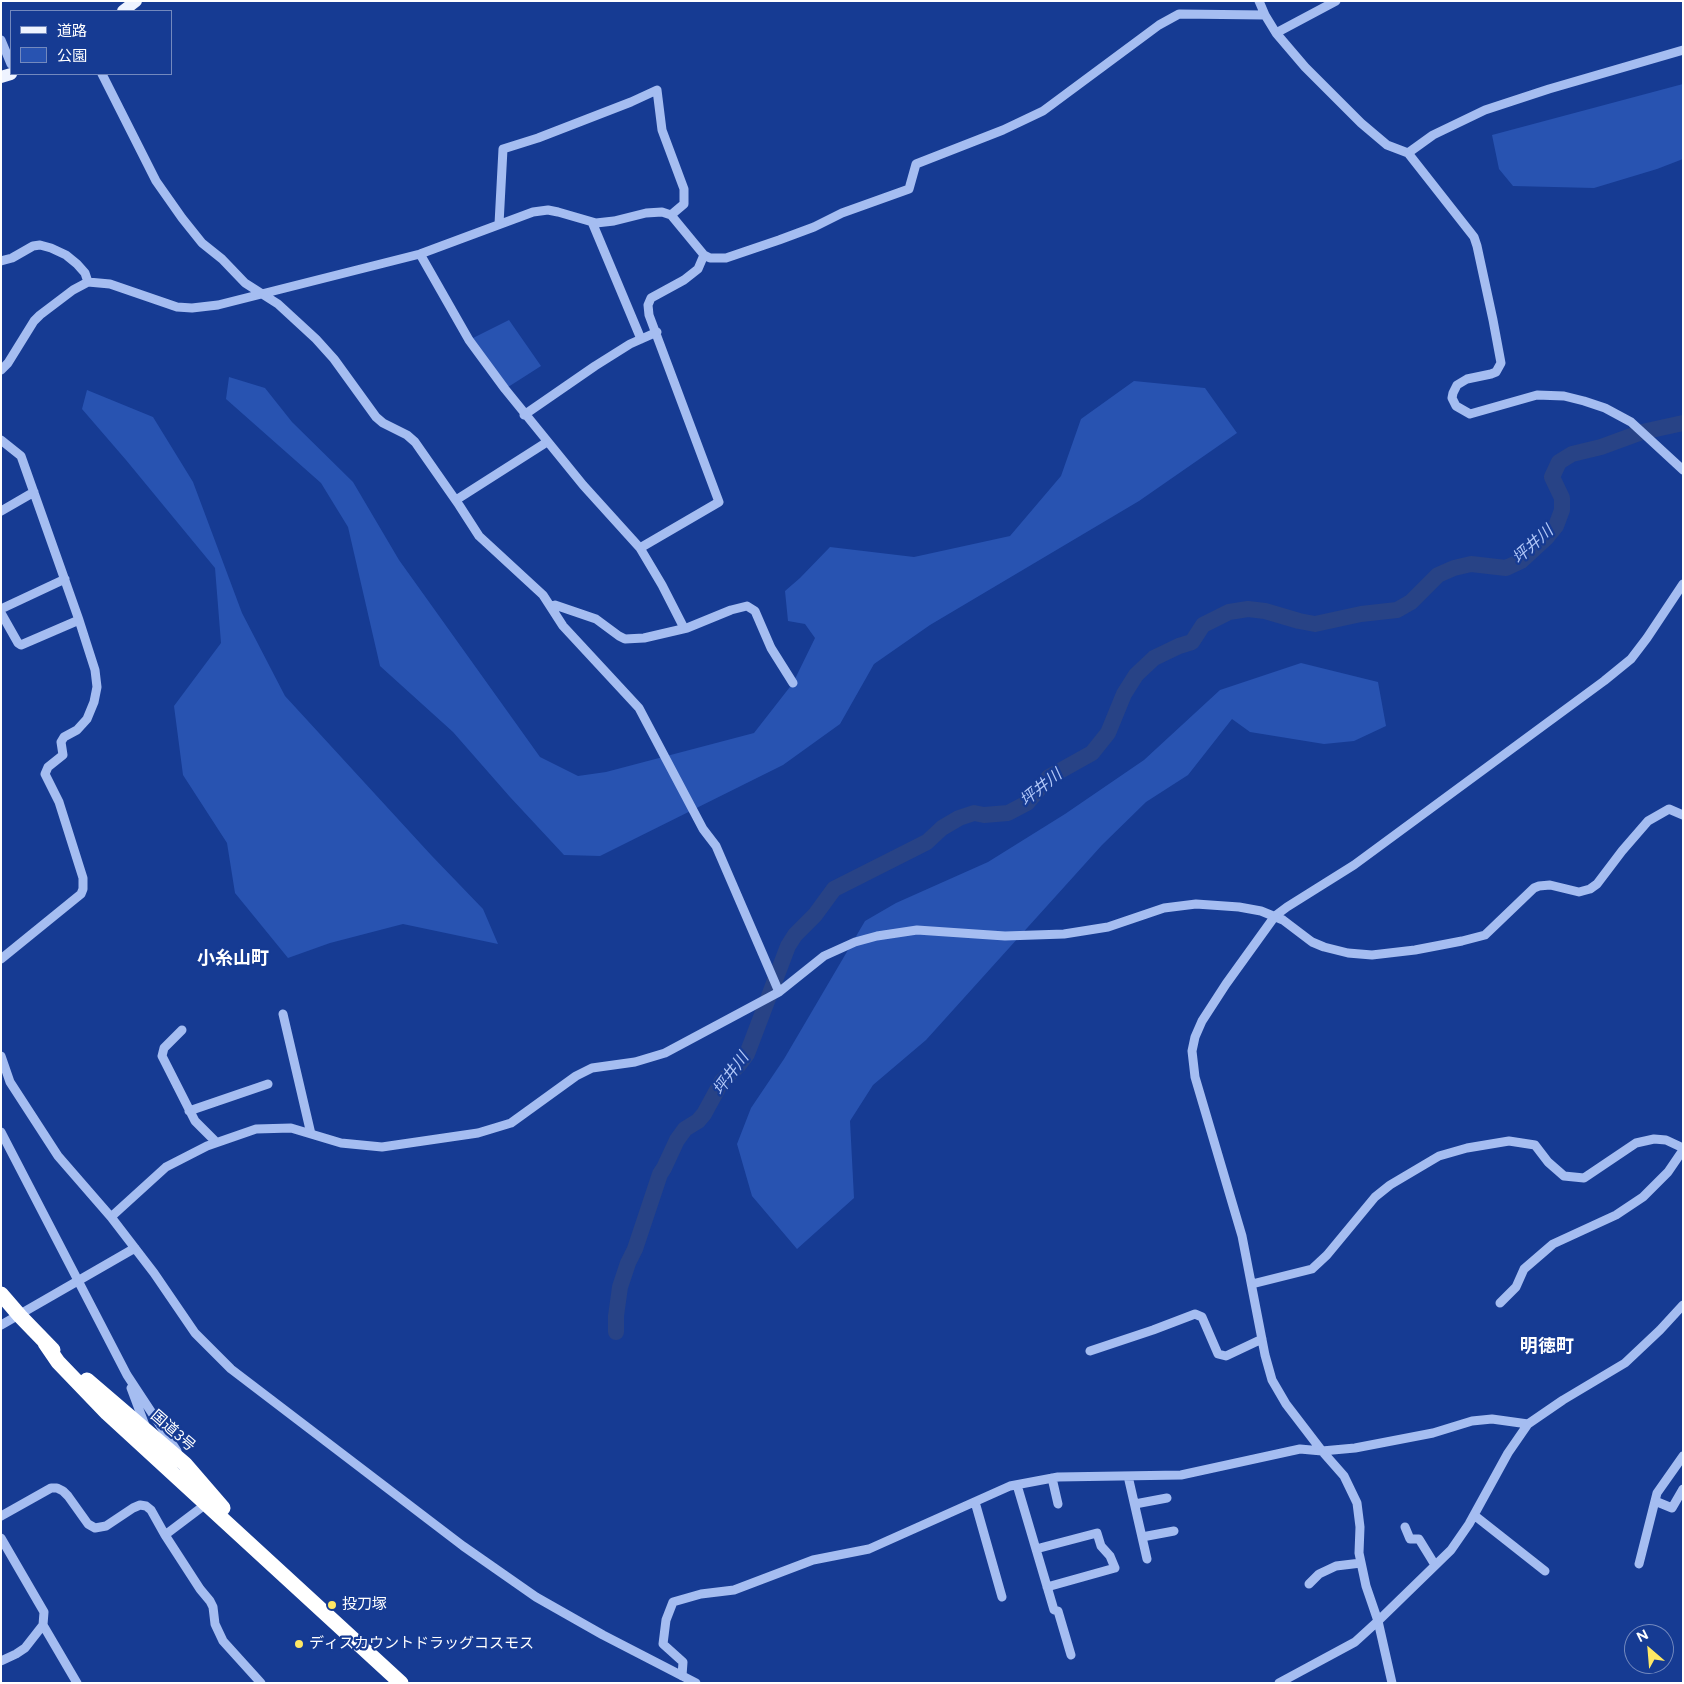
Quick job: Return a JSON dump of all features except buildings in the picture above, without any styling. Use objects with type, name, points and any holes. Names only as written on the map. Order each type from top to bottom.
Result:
[{"type":"highway","name":"国道3号","points":[[1,1294],[45,1343],[185,1464],[267,1558]]},
{"type":"highway","name":"国道3号","points":[[45,1343],[58,1362],[107,1413],[401,1683]]},
{"type":"main road","points":[[124,10],[136,1]]},
{"type":"street","points":[[1259,1],[1276,32],[1305,67],[1361,123],[1387,145],[1408,154],[1474,237],[1501,359],[1498,368],[1492,374],[1468,378],[1457,385],[1452,392],[1452,398],[1456,406],[1465,412],[1475,414],[1537,395],[1556,395],[1584,401],[1605,408],[1632,423],[1683,470]]},
{"type":"street","points":[[1276,32],[1336,1]]},
{"type":"street","points":[[1,370],[8,364],[31,326],[40,315],[73,290],[88,282],[110,284],[177,307],[218,306],[420,254],[533,212],[548,210],[567,213],[592,222],[614,221],[652,212],[662,212],[671,216],[704,255],[710,258],[726,258],[814,227],[842,213],[909,189],[916,164],[1003,130],[1043,111],[1159,25],[1179,14],[1265,15]]},
{"type":"street","points":[[1,40],[10,62]]},
{"type":"street","points":[[1408,154],[1433,135],[1485,110],[1549,88],[1587,79],[1683,50]]},
{"type":"street","points":[[103,75],[156,181],[202,243],[222,258],[245,283],[278,304],[328,351],[376,417],[407,435],[415,442],[483,540],[543,595],[563,626],[639,708],[704,830],[716,846],[779,992]]},
{"type":"street","points":[[499,224],[502,149],[547,135],[631,102],[656,90],[662,130],[684,190],[684,204],[671,216]]},
{"type":"street","points":[[592,222],[641,339]]},
{"type":"street","points":[[1,261],[12,258],[34,246],[51,248],[66,255],[78,264],[88,282]]},
{"type":"street","points":[[420,254],[469,340],[524,415],[640,548],[684,628]]},
{"type":"street","points":[[640,548],[720,502],[679,397],[649,314],[648,305],[651,298],[684,280],[698,269],[704,255]]},
{"type":"street","points":[[524,415],[595,366],[641,339],[657,332]]},
{"type":"street","points":[[1,440],[21,456],[79,620],[95,670],[97,687],[90,714],[84,724],[62,740],[63,755],[48,767],[45,774],[59,802],[83,878],[83,890],[81,894],[1,959]]},
{"type":"street","points":[[456,500],[547,442]]},
{"type":"street","points":[[1,511],[34,492]]},
{"type":"street","points":[[65,578],[1,611],[18,643],[21,645],[79,620]]},
{"type":"street","points":[[1392,1683],[1378,1621],[1361,1564],[1357,1503],[1344,1476],[1286,1404],[1272,1380],[1242,1236],[1192,1062],[1195,1037],[1202,1020],[1275,916],[1354,865],[1604,681],[1630,659],[1647,638],[1683,584]]},
{"type":"street","points":[[551,606],[555,605],[596,619],[625,639],[644,638],[684,628],[747,606],[755,611],[771,648],[793,684]]},
{"type":"street","points":[[110,1217],[166,1167],[216,1142],[256,1129],[291,1128],[341,1143],[382,1147],[478,1133],[510,1123],[576,1076],[592,1068],[635,1062],[665,1053],[779,992],[824,956],[855,942],[917,930],[1005,936],[1064,934],[1108,927],[1164,908],[1196,904],[1250,909],[1275,916],[1317,944],[1333,949],[1360,954],[1383,955],[1416,950],[1477,938],[1492,930],[1534,888],[1539,886],[1550,885],[1579,892],[1590,889],[1597,884],[1648,821],[1669,809],[1683,815]]},
{"type":"street","points":[[283,1014],[311,1134]]},
{"type":"street","points":[[182,1030],[164,1048],[162,1056],[195,1121],[216,1142]]},
{"type":"street","points":[[1,1056],[10,1082],[58,1156],[135,1248],[174,1300],[195,1333],[231,1369],[464,1546],[536,1597],[603,1635],[694,1682]]},
{"type":"street","points":[[189,1111],[268,1084]]},
{"type":"street","points":[[1,1132],[127,1375],[185,1464]]},
{"type":"street","points":[[1252,1284],[1312,1269],[1328,1255],[1375,1196],[1439,1156],[1467,1148],[1509,1141],[1535,1145],[1548,1162],[1564,1176],[1584,1178],[1636,1143],[1666,1140],[1683,1149],[1668,1172],[1643,1197],[1616,1215],[1553,1244],[1524,1269],[1516,1287],[1500,1302]]},
{"type":"street","points":[[1,1326],[77,1280],[135,1248]]},
{"type":"street","points":[[1279,1683],[1355,1642],[1378,1621],[1451,1550],[1474,1514],[1508,1453],[1528,1424],[1563,1400],[1625,1363],[1683,1305]]},
{"type":"street","points":[[1090,1351],[1195,1314],[1202,1317],[1218,1354],[1226,1356],[1262,1339]]},
{"type":"street","points":[[127,1375],[153,1447],[162,1462]]},
{"type":"street","points":[[682,1676],[684,1662],[663,1644],[666,1620],[673,1602],[700,1594],[734,1590],[813,1560],[869,1549],[1010,1486],[1052,1478],[1181,1475],[1300,1449],[1322,1451],[1354,1448],[1433,1433],[1472,1421],[1492,1419],[1528,1424]]},
{"type":"street","points":[[1639,1564],[1657,1493],[1683,1456]]},
{"type":"street","points":[[1128,1476],[1148,1559]]},
{"type":"street","points":[[1052,1478],[1058,1504]]},
{"type":"street","points":[[1016,1485],[1054,1610],[1058,1611],[1071,1655]]},
{"type":"street","points":[[1,1516],[51,1488],[63,1491],[88,1524],[95,1528],[106,1526],[133,1508],[140,1505],[146,1506],[151,1510],[200,1589],[210,1601],[213,1607],[215,1624],[224,1641],[261,1683]]},
{"type":"street","points":[[1655,1501],[1672,1508],[1683,1489]]},
{"type":"street","points":[[1135,1504],[1167,1498]]},
{"type":"street","points":[[975,1502],[1002,1597]]},
{"type":"street","points":[[165,1535],[206,1504]]},
{"type":"street","points":[[1474,1514],[1546,1571]]},
{"type":"street","points":[[1405,1527],[1410,1539],[1419,1539],[1435,1565]]},
{"type":"street","points":[[1142,1537],[1174,1531]]},
{"type":"street","points":[[1036,1549],[1097,1533],[1101,1546],[1110,1556],[1115,1568],[1047,1588]]},
{"type":"street","points":[[1,1538],[44,1612],[43,1625],[25,1648],[1,1660]]},
{"type":"street","points":[[1309,1584],[1319,1574],[1336,1566],[1361,1564]]},
{"type":"street","points":[[43,1625],[76,1683]]},
{"type":"green space","points":[[1683,84],[1683,159],[1594,188],[1513,186],[1499,169],[1492,135]]},
{"type":"green space","points":[[509,320],[541,366],[505,389],[469,340]]},
{"type":"green space","points":[[229,377],[265,388],[292,422],[353,482],[399,560],[540,757],[578,776],[606,772],[754,733],[793,683],[815,638],[805,624],[788,621],[785,591],[830,547],[914,557],[1010,536],[1061,476],[1081,419],[1134,381],[1205,388],[1237,433],[1139,501],[930,625],[874,664],[840,724],[783,765],[600,856],[564,855],[453,732],[380,666],[348,527],[321,483],[226,399]]},
{"type":"green space","points":[[87,390],[153,417],[193,482],[242,613],[285,696],[483,909],[498,944],[403,924],[330,943],[288,958],[235,893],[227,843],[183,775],[174,706],[221,643],[215,568],[82,409]]},
{"type":"green space","points":[[1301,663],[1378,682],[1386,726],[1354,741],[1324,744],[1250,732],[1232,719],[1188,775],[1146,802],[1102,845],[926,1040],[873,1085],[850,1121],[854,1198],[797,1249],[752,1196],[737,1144],[751,1108],[784,1059],[865,921],[896,903],[988,862],[1065,814],[1144,760],[1220,690]]},
{"type":"waterway","name":"坪井川","points":[[616,1332],[620,1287],[660,1174],[677,1140],[685,1129],[698,1121],[704,1114],[722,1081],[738,1066],[747,1054],[788,946],[795,935],[815,915],[834,889],[927,842],[942,828],[959,818],[974,813],[984,815],[1008,813],[1027,803],[1049,777],[1092,753],[1108,733],[1124,694],[1136,675],[1154,658],[1192,642],[1203,625],[1229,612],[1248,609],[1265,611],[1315,624],[1361,614],[1397,610],[1411,602],[1438,575],[1454,568],[1471,564],[1506,568],[1521,561],[1556,526],[1562,510],[1562,498],[1552,477],[1559,462],[1572,454],[1601,447],[1642,432],[1683,423]]},
{"type":"place","name":"投刀塚","points":[[332,1605]]},
{"type":"place","name":"ディスカウントドラッグコスモス","points":[[299,1644]]},
{"type":"district","name":"小糸山町","points":[[233,959]]},
{"type":"district","name":"明徳町","points":[[1547,1347]]}]
